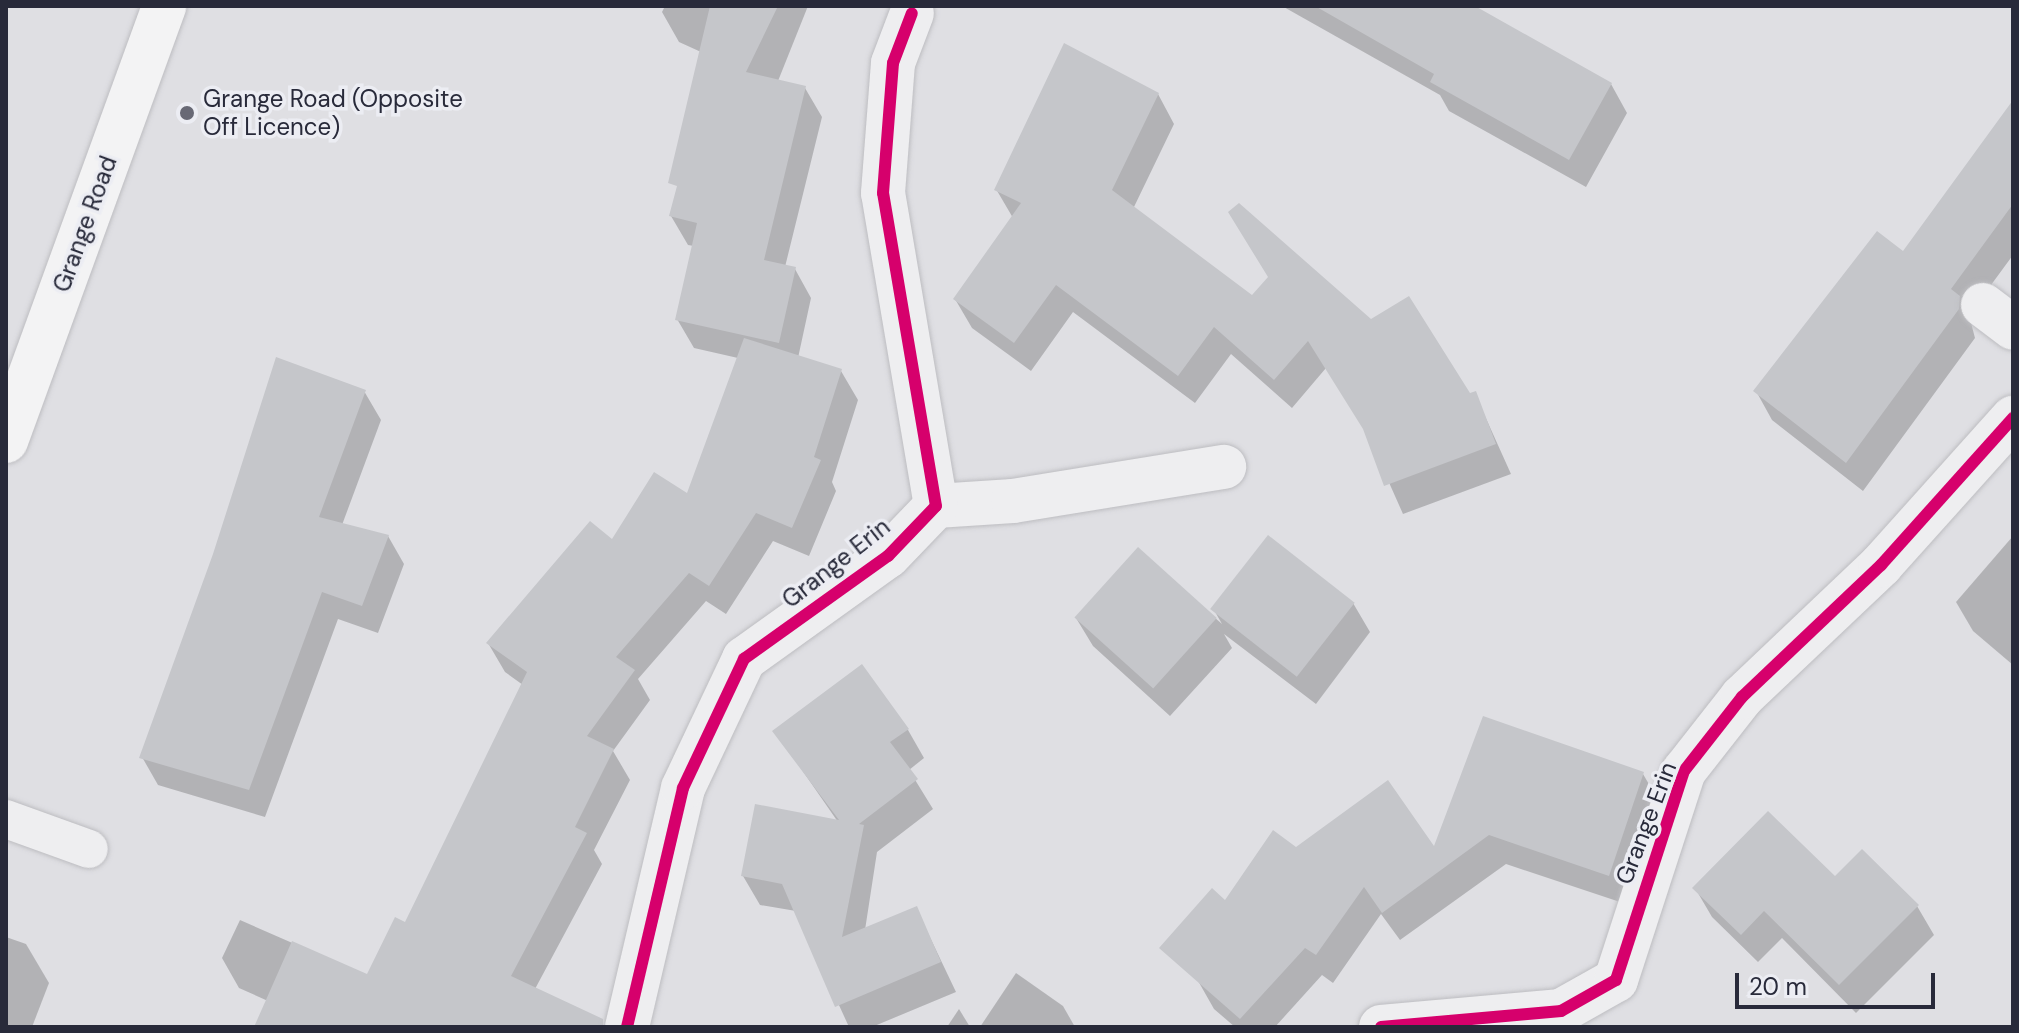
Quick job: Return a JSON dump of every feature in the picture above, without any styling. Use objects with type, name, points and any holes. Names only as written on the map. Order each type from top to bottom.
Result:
[{"type":"main road","name":"Grange Road","points":[[6,441],[164,6]]},
{"type":"street","points":[[912,13],[893,63],[883,193],[936,506],[1013,501],[1224,467]]},
{"type":"street","name":"Grange Erin","points":[[1381,1027],[1561,1011],[1616,980],[1684,771],[1742,697],[1881,565],[2013,418]]},
{"type":"street","name":"Grange Erin","points":[[627,1027],[683,788],[744,659],[888,556],[936,506]]},
{"type":"lane","points":[[6,819],[89,849]]},
{"type":"building","points":[[710,6],[778,6],[746,72],[806,86],[764,260],[796,267],[779,343],[675,320],[697,223],[669,216],[677,186],[668,183]]},
{"type":"building","points":[[1315,6],[1475,6],[1612,83],[1569,160],[1430,82],[1434,74]]},
{"type":"building","points":[[1064,43],[1159,93],[1112,190],[1252,295],[1268,277],[1228,212],[1239,203],[1371,319],[1409,296],[1470,393],[1476,391],[1496,444],[1384,486],[1363,429],[1308,341],[1274,380],[1214,327],[1178,376],[1056,285],[1014,343],[953,299],[1021,203],[994,190]]},
{"type":"building","points":[[2013,100],[2013,204],[1951,289],[1960,296],[1959,309],[1846,463],[1753,391],[1877,231],[1903,251]]},
{"type":"building","points":[[744,338],[842,369],[814,457],[821,460],[792,528],[756,513],[709,586],[689,573],[616,657],[635,670],[587,736],[614,749],[575,827],[587,833],[511,976],[603,1019],[603,1027],[254,1027],[292,941],[367,974],[395,917],[405,922],[527,672],[486,643],[590,521],[612,539],[654,472],[687,493]]},
{"type":"building","points":[[276,357],[366,390],[319,517],[389,535],[362,606],[322,592],[249,790],[139,758],[213,554]]},
{"type":"building","points":[[1268,535],[1355,603],[1297,677],[1210,609]]},
{"type":"building","points":[[1138,547],[1217,618],[1153,689],[1074,618]]},
{"type":"building","points":[[862,664],[909,729],[890,742],[918,779],[859,824],[864,825],[842,937],[917,906],[941,962],[835,1007],[782,884],[741,876],[755,804],[839,820],[772,731]]},
{"type":"building","points":[[1483,716],[1644,772],[1609,876],[1489,835],[1382,913],[1364,887],[1316,955],[1305,948],[1240,1019],[1159,948],[1212,888],[1225,900],[1273,830],[1296,847],[1388,780],[1434,846]]},
{"type":"building","points":[[1768,811],[1835,876],[1862,849],[1919,905],[1839,985],[1764,911],[1741,935],[1692,888]]},
{"type":"cycle path","points":[[627,1027],[683,788],[744,659],[888,556],[936,506],[883,193],[893,63],[912,13]]},
{"type":"cycle path","points":[[1381,1027],[1561,1011],[1616,980],[1684,771],[1742,697],[1881,565],[2013,418]]},
{"type":"place","name":"Grange Road (Opposite Off Licence)","points":[[187,113]]}]
